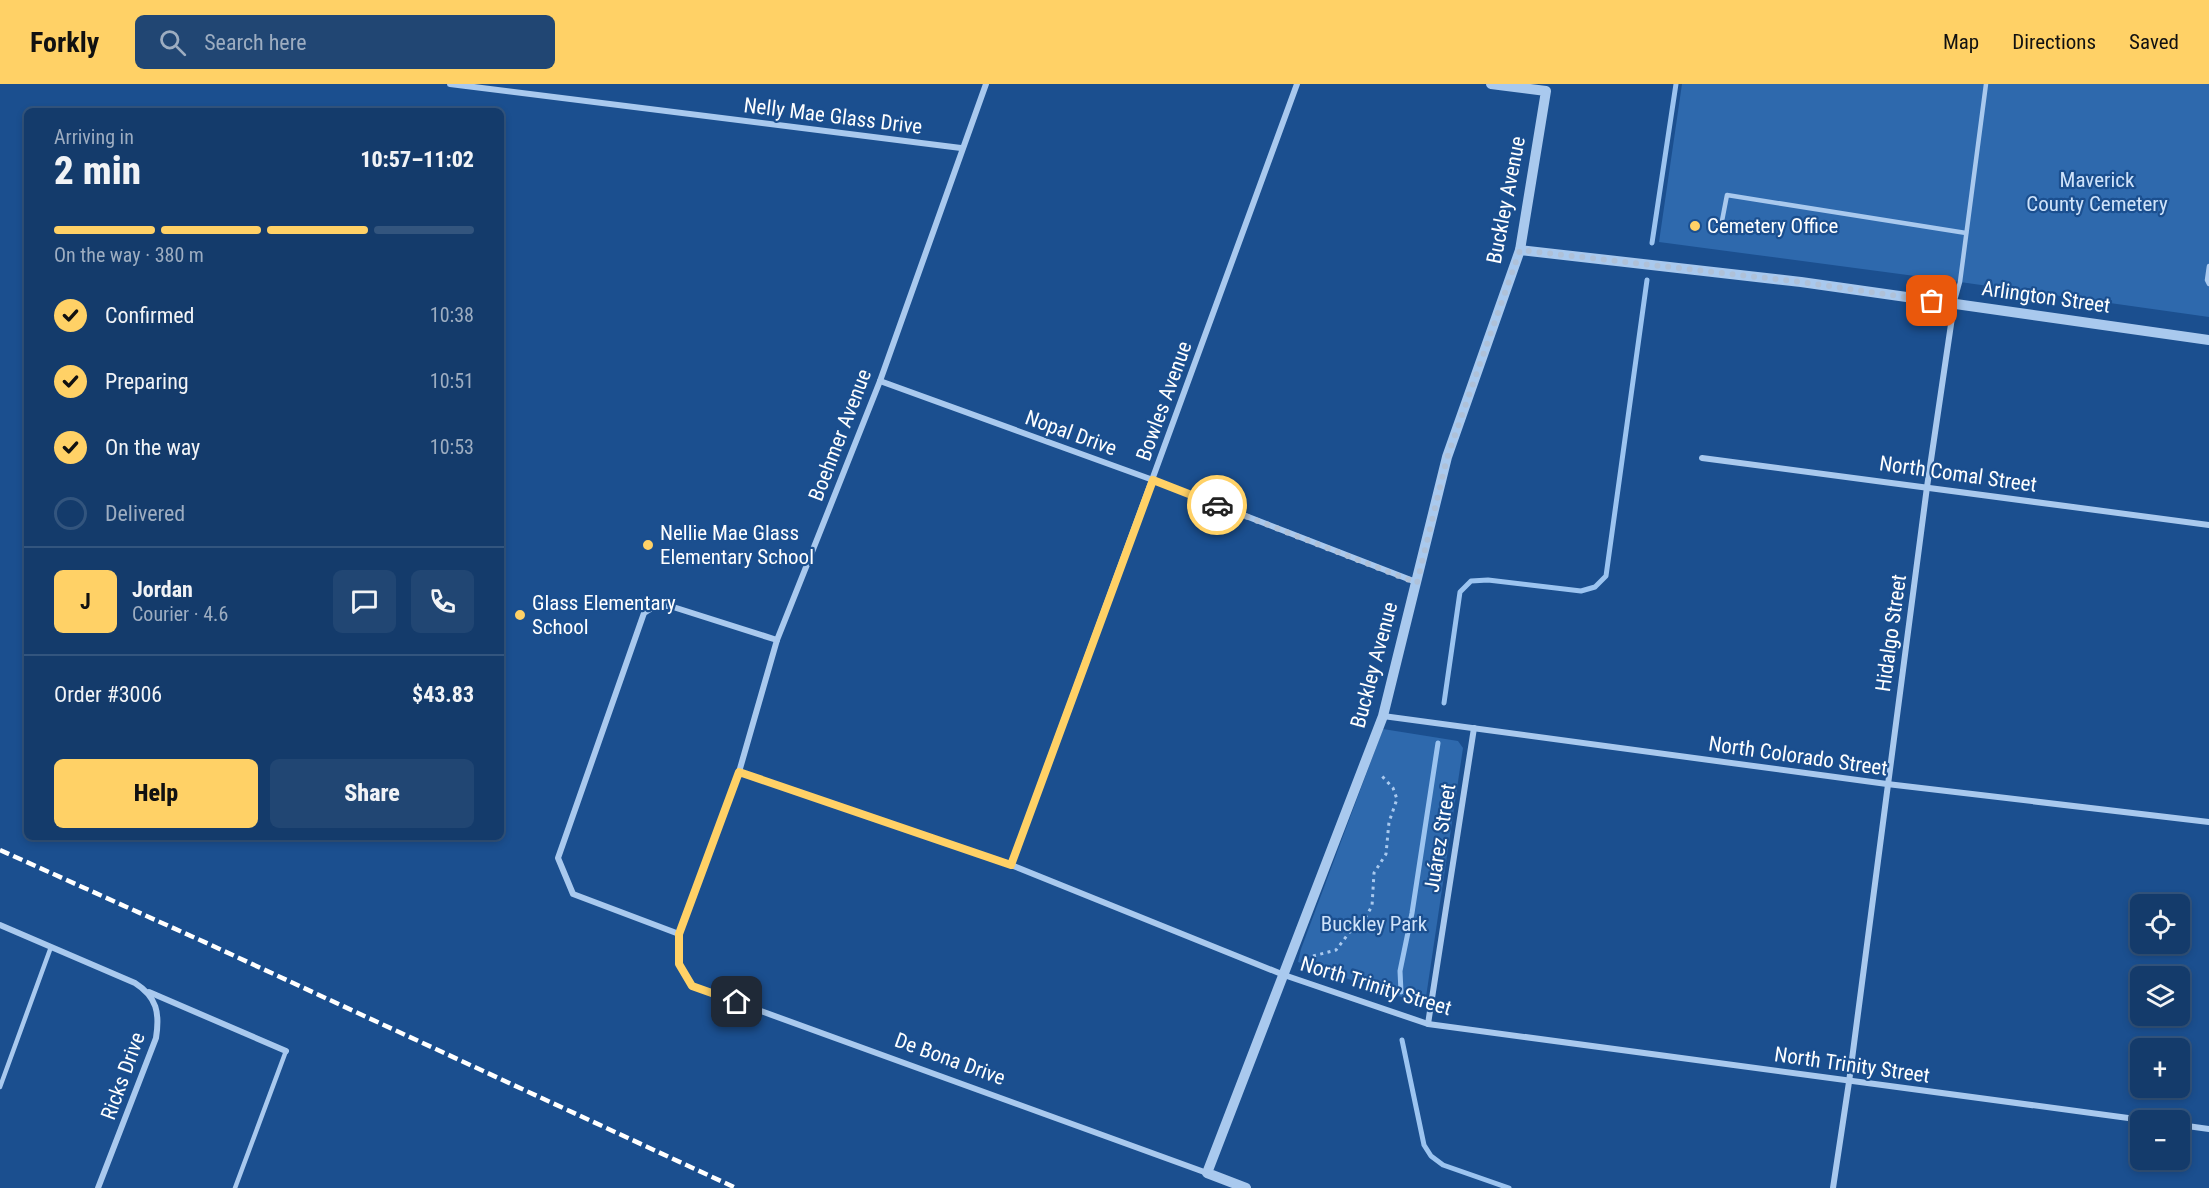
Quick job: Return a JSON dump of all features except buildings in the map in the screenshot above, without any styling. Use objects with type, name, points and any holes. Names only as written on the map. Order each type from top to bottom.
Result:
[{"type":"street","name":"Nelly Mae Glass Drive","points":[[450,84],[961,148]]},
{"type":"street","name":"Boehmer Avenue","points":[[679,934],[739,772],[777,640],[880,381],[961,148],[986,84]]},
{"type":"street","name":"Bowles Avenue","points":[[1011,865],[1297,84]]},
{"type":"street","points":[[1491,84],[1547,87]]},
{"type":"street","name":"Buckley Avenue","points":[[1207,1173],[1383,716],[1447,458],[1520,250],[1547,87]]},
{"type":"street","name":"Arlington Street","points":[[1520,250],[1801,282],[2209,340]]},
{"type":"street","name":"Hidalgo Street","points":[[1833,1188],[1954,304]]},
{"type":"street","name":"Nopal Drive","points":[[880,381],[1153,480],[1417,583]]},
{"type":"street","name":"North Comal Street","points":[[1702,458],[2209,525]]},
{"type":"street","points":[[679,934],[573,894],[558,858],[644,613],[655,606],[670,606],[777,640]]},
{"type":"street","name":"North Colorado Street","points":[[1383,716],[1887,784],[2209,822]]},
{"type":"street","name":"Juárez Street","points":[[1428,1024],[1474,728]]},
{"type":"street","name":"North Trinity Street","points":[[739,772],[1011,865],[1284,975],[1428,1024],[2130,1118]]},
{"type":"street","points":[[0,925],[286,1051]]},
{"type":"street","name":"De Bona Drive","points":[[679,934],[679,964],[692,986],[1246,1188]]},
{"type":"street","name":"Ricks Drive","points":[[98,1188],[156,1038],[159,1020],[152,998],[146,991]]},
{"type":"street","points":[[2190,1126],[2209,1129]]},
{"type":"lane","name":"Hidalgo Street","points":[[1954,304],[1960,282],[1986,84]]},
{"type":"lane","points":[[1721,226],[1727,195],[1966,233]]},
{"type":"lane","points":[[2209,266],[2207,280],[2209,285]]},
{"type":"lane","points":[[0,1087],[51,946]]},
{"type":"lane","points":[[235,1188],[286,1051]]},
{"type":"path","points":[[1313,956],[1336,950],[1352,929],[1365,918],[1372,906],[1374,873],[1386,854],[1389,822],[1397,799],[1393,788],[1381,775]]},
{"type":"green space","name":"Maverick County Cemetery","points":[[1682,84],[2209,84],[2209,317],[1659,242]]},
{"type":"green space","name":"Buckley Park","points":[[1383,729],[1458,741],[1463,748],[1426,997],[1419,1003],[1298,962]]},
{"type":"waterway","points":[[1652,243],[1676,84]]},
{"type":"waterway","points":[[1444,703],[1460,592],[1471,581],[1488,580],[1581,591],[1595,587],[1606,576],[1647,280]]},
{"type":"waterway","points":[[1401,992],[1400,971],[1412,913],[1438,743]]},
{"type":"waterway","points":[[1402,1040],[1424,1145],[1431,1156],[1443,1165],[1509,1188]]},
{"type":"railway","points":[[0,850],[736,1188]]},
{"type":"way so far","points":[[1217,505],[1417,583],[1447,458],[1520,250],[1801,282],[1932,301]]},
{"type":"place","name":"Cemetery Office","points":[[1695,226]]},
{"type":"place","name":"Nellie Mae Glass Elementary School","points":[[648,545]]},
{"type":"place","name":"Glass Elementary School","points":[[520,615]]},
{"type":"route","points":[[737,1002],[692,986],[679,964],[679,934],[739,772],[1011,865],[1153,480],[1217,505]]}]
